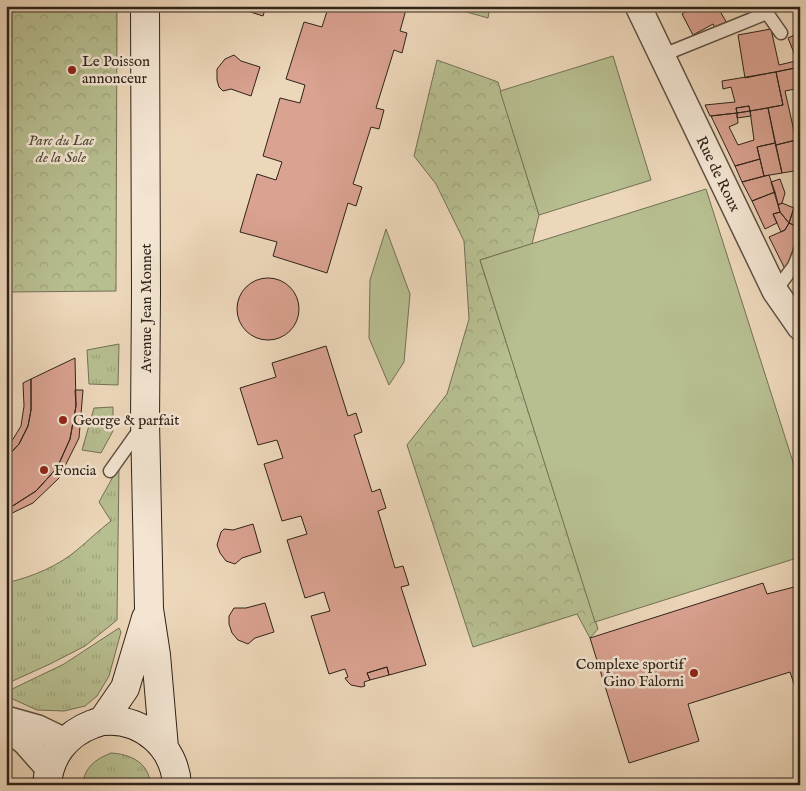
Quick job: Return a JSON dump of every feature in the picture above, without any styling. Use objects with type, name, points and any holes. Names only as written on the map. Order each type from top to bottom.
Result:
[{"type":"street","name":"Avenue Jean Monnet","points":[[145,6],[145,422],[149,609],[156,655],[164,748]]},
{"type":"street","name":"Rue de Roux","points":[[638,6],[775,291],[800,327]]},
{"type":"street","name":"Avenue Jean Monnet","points":[[103,720],[125,688],[149,609]]},
{"type":"street","points":[[6,720],[38,728],[65,741]]},
{"type":"street","points":[[48,777],[56,753],[65,741],[85,727],[103,720],[125,722],[152,735],[164,748],[174,765],[177,785]]},
{"type":"street","points":[[6,728],[24,742],[48,777]]},
{"type":"lane","points":[[663,55],[767,12],[781,33]]},
{"type":"lane","points":[[775,291],[794,266],[800,251]]},
{"type":"lane","points":[[110,471],[145,422]]},
{"type":"green space","name":"Parc du Lac de la Sole","points":[[6,6],[117,6],[116,291],[6,292]]},
{"type":"green space","points":[[445,6],[490,6],[488,18]]},
{"type":"green space","points":[[613,56],[651,180],[539,215],[500,91]]},
{"type":"green space","points":[[437,60],[498,82],[539,215],[532,244],[480,260],[598,629],[590,638],[577,614],[473,647],[407,445],[447,394],[469,319],[464,241],[436,184],[414,156]]},
{"type":"green space","points":[[706,189],[800,484],[800,557],[595,622],[480,260]]},
{"type":"green space","points":[[386,229],[410,294],[404,362],[389,385],[369,338],[370,280]]},
{"type":"green space","points":[[119,344],[118,385],[89,384],[87,350]]},
{"type":"green space","points":[[113,407],[113,431],[101,453],[82,450],[94,408]]},
{"type":"green space","points":[[119,466],[117,620],[85,646],[6,684],[6,675],[12,665],[6,655],[6,588],[10,582],[28,577],[62,561],[111,521],[99,502]]},
{"type":"green space","points":[[119,628],[121,632],[109,676],[97,696],[85,706],[64,711],[37,710],[6,696],[6,692],[64,664]]},
{"type":"green space","points":[[111,753],[125,755],[143,765],[147,771],[150,785],[83,785],[86,773],[92,764]]},
{"type":"building","points":[[231,6],[266,6],[263,16],[244,10],[234,11]]},
{"type":"building","points":[[321,6],[407,6],[400,31],[407,33],[402,53],[394,50],[376,108],[384,110],[379,129],[371,127],[353,184],[362,187],[356,206],[348,203],[327,273],[273,256],[277,242],[240,232],[257,174],[276,180],[282,162],[263,156],[280,98],[300,103],[305,85],[286,79],[304,22],[322,27],[328,8]]},
{"type":"building","points":[[685,6],[717,6],[728,25],[716,30],[713,24],[693,35],[682,14],[687,11]]},
{"type":"building","points":[[771,29],[779,65],[800,60],[800,67],[745,78],[738,35]]},
{"type":"building","points":[[797,34],[800,38],[800,57],[796,58],[788,38]]},
{"type":"building","points":[[234,55],[241,61],[260,67],[251,96],[231,89],[223,91],[219,87],[217,69],[225,59]]},
{"type":"building","points":[[800,67],[800,80],[794,82],[795,89],[785,91],[796,140],[776,145],[768,108],[783,105],[776,72]]},
{"type":"building","points":[[776,72],[783,105],[750,111],[749,106],[736,108],[737,113],[710,116],[705,105],[735,102],[731,87],[723,89],[722,81]]},
{"type":"building","points":[[749,106],[750,111],[737,113],[736,108]]},
{"type":"building","points":[[768,108],[775,143],[757,147],[760,159],[735,166],[711,116],[737,113],[738,123],[729,127],[738,145],[754,140],[750,111]]},
{"type":"building","points":[[750,111],[751,116],[737,118],[737,113]]},
{"type":"building","points":[[796,140],[800,157],[800,170],[782,173],[776,145]]},
{"type":"building","points":[[775,143],[782,173],[764,176],[757,147]]},
{"type":"building","points":[[760,159],[764,176],[742,182],[735,166]]},
{"type":"building","points":[[769,175],[775,192],[752,201],[742,182]]},
{"type":"building","points":[[780,179],[785,193],[782,203],[778,205],[771,182]]},
{"type":"building","points":[[775,192],[780,212],[773,214],[777,223],[765,229],[752,201]]},
{"type":"building","points":[[782,203],[794,208],[789,223],[780,212],[778,205]]},
{"type":"building","points":[[795,204],[800,205],[800,228],[789,223]]},
{"type":"building","points":[[780,212],[789,223],[785,230],[781,232],[773,214]]},
{"type":"building","points":[[789,223],[800,228],[786,271],[769,237],[785,230]]},
{"type":"building","points":[[262,278],[274,278],[290,287],[297,297],[299,309],[297,321],[290,331],[274,340],[262,340],[251,335],[242,326],[237,315],[237,303],[242,292],[251,283]]},
{"type":"building","points":[[326,346],[348,416],[356,413],[362,432],[354,435],[372,492],[380,489],[386,508],[378,511],[395,568],[403,566],[409,585],[401,587],[426,665],[389,675],[387,667],[367,673],[370,680],[364,682],[365,686],[361,687],[351,685],[347,681],[345,678],[348,677],[345,669],[329,674],[311,616],[330,611],[324,592],[305,598],[287,540],[307,534],[301,516],[282,521],[264,464],[283,458],[277,440],[258,445],[240,388],[276,377],[272,363]]},
{"type":"building","points":[[75,358],[76,406],[70,439],[57,468],[36,491],[11,507],[6,508],[6,458],[19,444],[28,426],[31,410],[31,379]]},
{"type":"building","points":[[31,379],[31,410],[28,426],[19,444],[6,458],[6,447],[10,444],[21,426],[24,406],[23,383]]},
{"type":"building","points":[[75,390],[83,390],[79,438],[59,478],[33,503],[6,516],[6,508],[11,507],[36,491],[57,468],[70,439],[76,406]]},
{"type":"building","points":[[253,524],[261,552],[242,558],[235,564],[226,561],[217,545],[221,532],[224,529],[233,530]]},
{"type":"building","name":"Complexe sportif Gino Falorni","points":[[763,583],[767,594],[798,586],[800,592],[800,702],[790,672],[688,704],[699,741],[629,763],[590,638]]},
{"type":"building","points":[[265,603],[274,632],[255,638],[248,644],[238,640],[232,633],[229,624],[229,616],[234,608],[246,608]]},
{"type":"building","points":[[387,667],[389,675],[370,680],[367,673]]},
{"type":"place","name":"Le Poisson annonceur","points":[[72,70]]},
{"type":"place","name":"George & parfait","points":[[63,420]]},
{"type":"place","name":"Foncia","points":[[44,470]]},
{"type":"place","name":"Complexe sportif Gino Falorni","points":[[694,673]]}]
